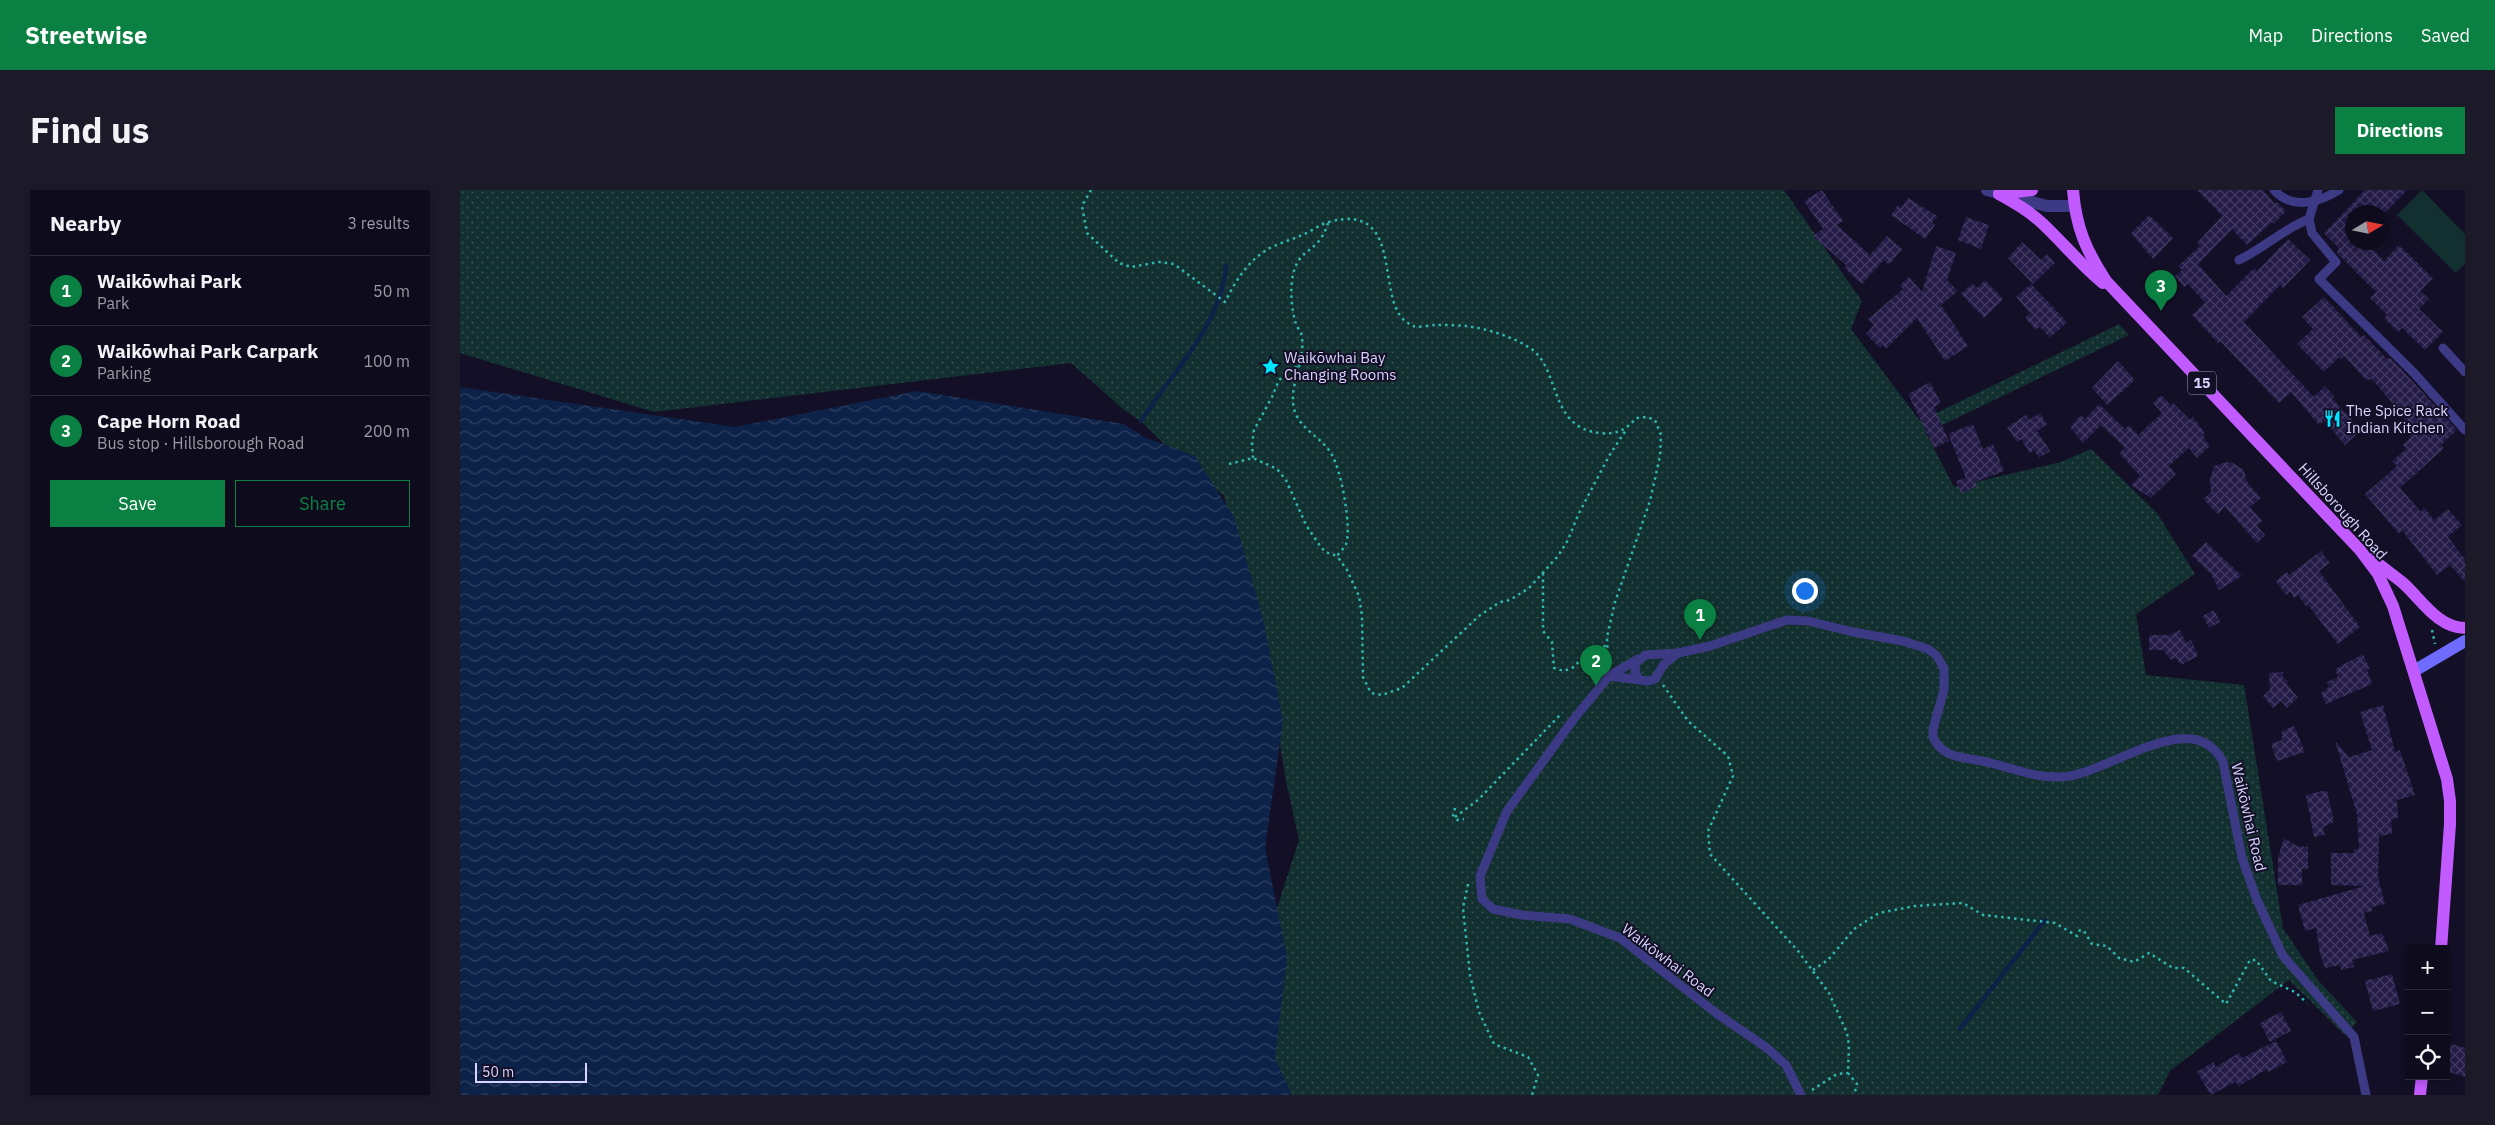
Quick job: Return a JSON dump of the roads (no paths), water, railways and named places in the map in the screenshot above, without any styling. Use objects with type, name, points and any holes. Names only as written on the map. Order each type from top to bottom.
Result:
[{"type":"main road","points":[[1993,192],[2032,190]]},
{"type":"main road","name":"Hillsborough Road","points":[[2073,190],[2074,206],[2081,236],[2087,250],[2106,281],[2360,550],[2387,590],[2442,758],[2450,801],[2441,945]]},
{"type":"main road","points":[[1993,192],[2024,208],[2044,225],[2085,268],[2118,295]]},
{"type":"main road","points":[[2360,550],[2403,583],[2440,620],[2458,628],[2465,628]]},
{"type":"main road","points":[[2414,671],[2465,641]]},
{"type":"main road","points":[[2420,1095],[2422,1080]]},
{"type":"street","points":[[1993,192],[2048,206],[2074,206]]},
{"type":"lane","points":[[2274,190],[2280,197],[2292,202],[2315,202],[2339,190]]},
{"type":"lane","points":[[2318,190],[2309,219],[2312,233],[2336,262],[2319,279],[2414,373],[2465,430]]},
{"type":"lane","points":[[2239,260],[2258,250],[2288,227],[2309,219]]},
{"type":"lane","points":[[2443,348],[2465,372]]},
{"type":"lane","name":"Waikōwhai Road","points":[[1801,1095],[1786,1066],[1773,1054],[1692,995],[1620,938],[1570,919],[1522,915],[1493,909],[1482,898],[1480,876],[1507,811],[1573,720],[1609,676],[1638,659],[1652,654],[1678,653],[1710,646],[1787,620],[1808,621],[1915,645],[1936,654],[1944,668],[1944,690],[1933,730],[1936,744],[1952,756],[1996,764],[2035,775],[2061,777],[2079,774],[2177,738],[2200,739],[2210,744],[2217,751],[2223,762],[2242,858],[2257,900],[2283,956],[2354,1037],[2358,1047],[2366,1095]]},
{"type":"lane","points":[[1609,676],[1638,678],[1648,681],[1658,676],[1664,664],[1678,653]]},
{"type":"lane","points":[[1638,659],[1635,667],[1638,678]]},
{"type":"water","points":[[460,387],[735,427],[917,391],[1124,424],[1144,437],[1195,456],[1234,517],[1263,619],[1283,721],[1265,848],[1287,958],[1275,1058],[1292,1095],[460,1095]]},
{"type":"waterway","points":[[1141,421],[1205,328],[1215,309],[1222,288],[1226,266]]},
{"type":"waterway","points":[[1960,1029],[2045,920]]},
{"type":"place","name":"Cape Horn Road","points":[[2161,311]]},
{"type":"place","name":"Waikōwhai Bay Changing Rooms","points":[[1270,366]]},
{"type":"place","name":"The Spice Rack Indian Kitchen","points":[[2332,419]]},
{"type":"place","name":"Waikōwhai Park","points":[[1700,640]]},
{"type":"place","name":"Waikōwhai Park Carpark","points":[[1596,686]]}]
